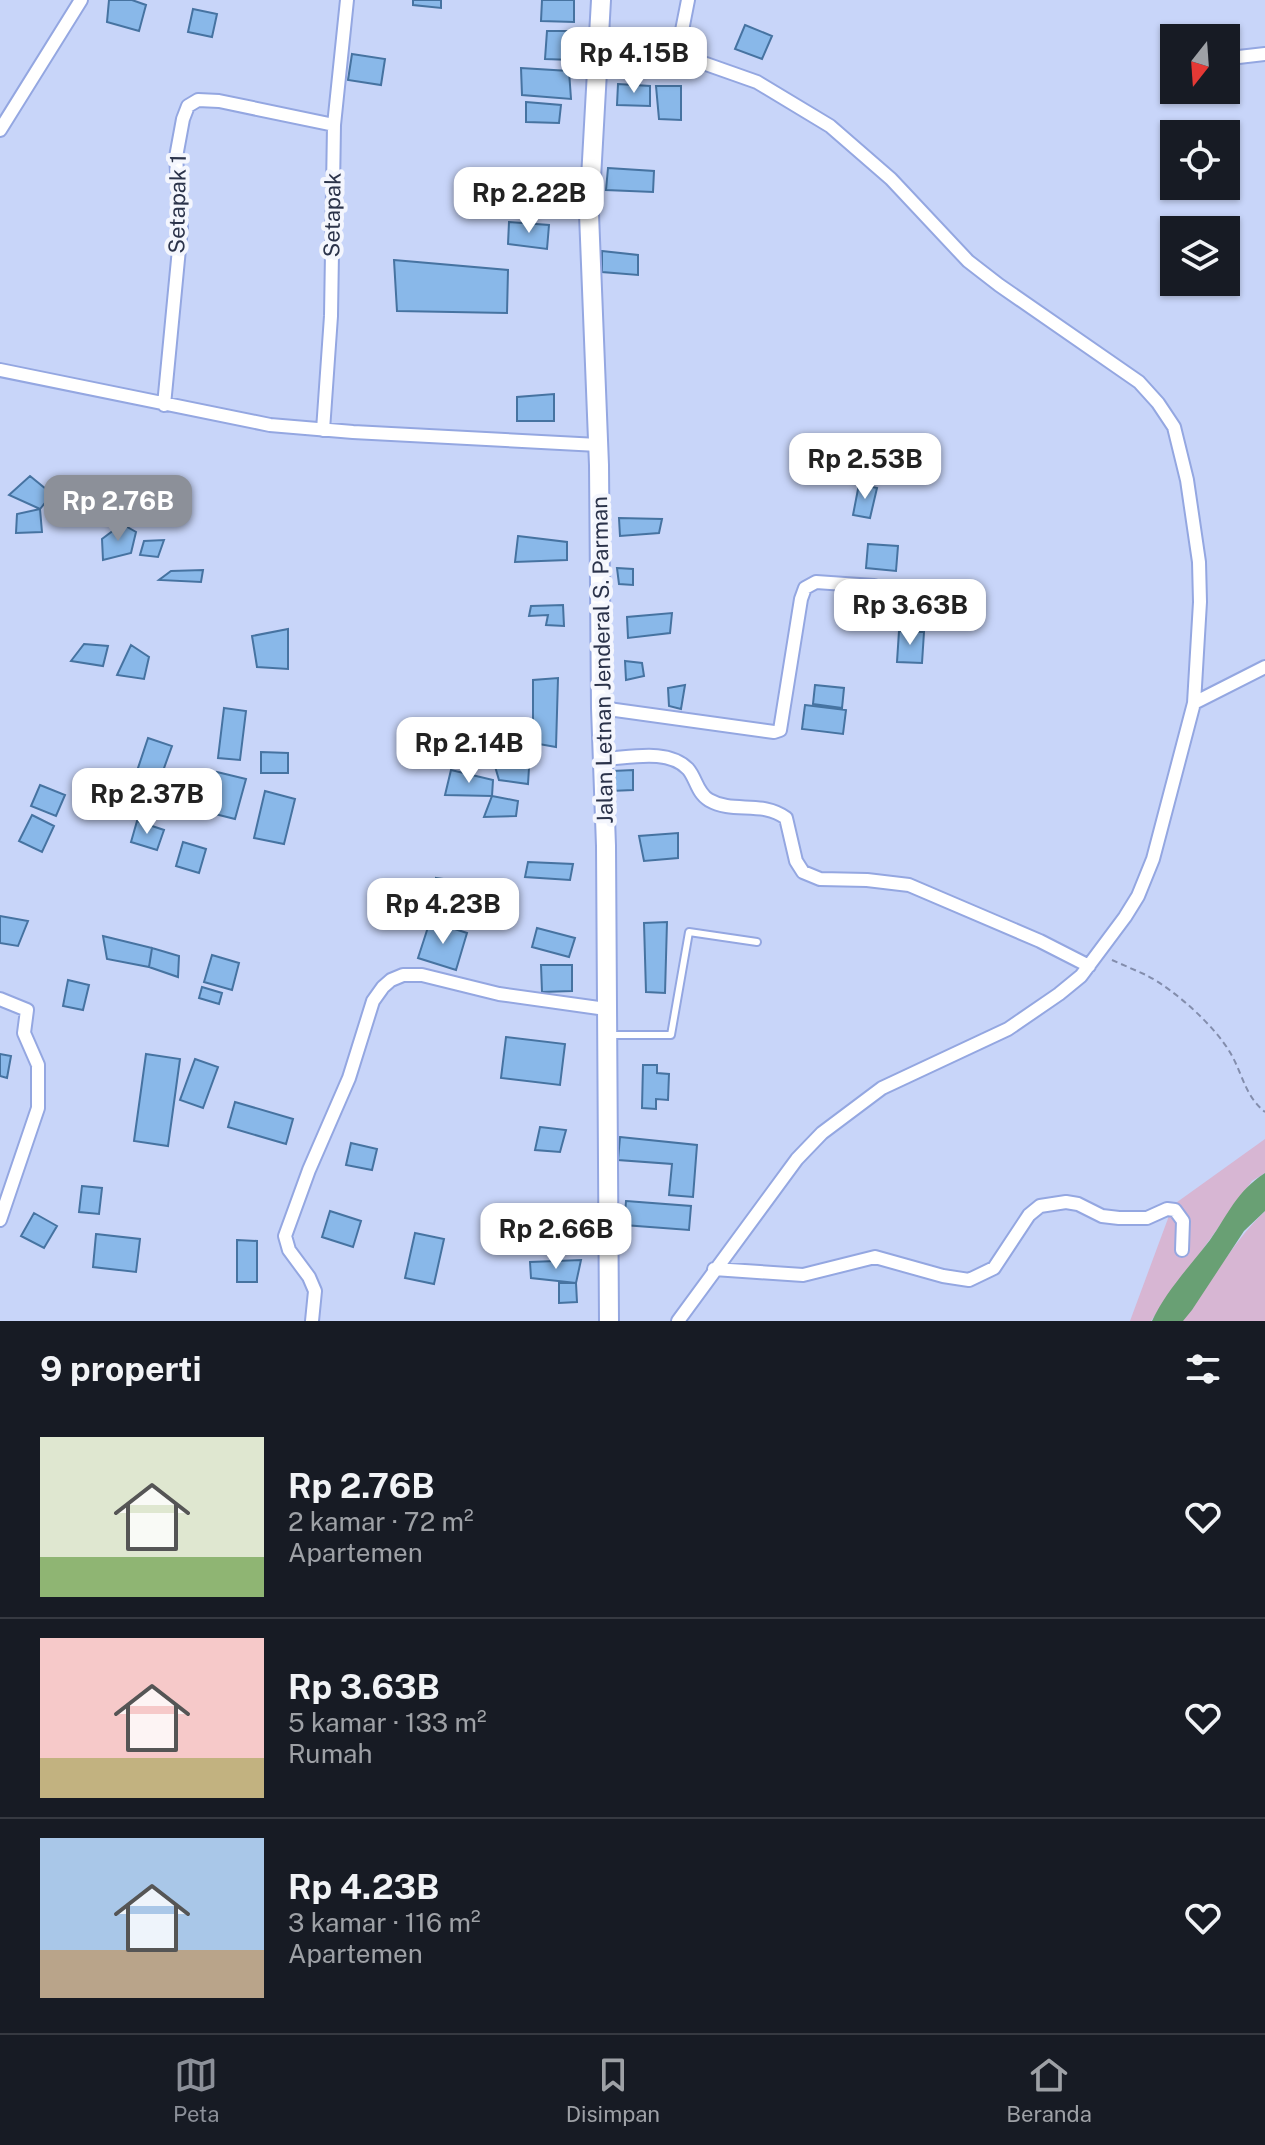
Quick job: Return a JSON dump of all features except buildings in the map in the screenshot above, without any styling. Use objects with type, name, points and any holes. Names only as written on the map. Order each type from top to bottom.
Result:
[{"type":"street","points":[[0,130],[81,0]]},
{"type":"street","name":"Setapak","points":[[323,430],[331,316],[334,125],[347,0]]},
{"type":"street","name":"Jalan Letnan Jenderal S. Parman","points":[[601,0],[589,214],[598,445],[604,759],[609,1321]]},
{"type":"street","points":[[676,61],[688,0]]},
{"type":"street","points":[[1240,57],[1265,54]]},
{"type":"street","points":[[598,69],[676,61],[706,64],[757,82],[830,126],[891,179],[968,261],[1139,382],[1158,403],[1174,427],[1187,480],[1199,562],[1200,602],[1194,703],[1160,836],[1145,881],[1099,954],[1059,994],[1008,1029],[882,1088],[822,1133],[797,1159],[678,1321]]},
{"type":"street","name":"Setapak 1","points":[[164,405],[181,228],[176,157],[188,106],[198,100],[219,101],[334,125]]},
{"type":"street","points":[[0,370],[270,425],[598,445]]},
{"type":"street","points":[[601,708],[774,732],[780,730],[805,588],[816,582],[874,586]]},
{"type":"street","points":[[1194,703],[1265,667]]},
{"type":"street","points":[[604,759],[655,756],[679,762],[690,771],[698,789],[708,800],[770,808],[786,818],[796,861],[803,872],[820,879],[909,885],[1040,941],[1089,966]]},
{"type":"street","points":[[312,1321],[315,1291],[309,1277],[289,1250],[285,1236],[309,1170],[349,1078],[373,1001],[383,987],[403,975],[422,975],[499,994],[606,1009]]},
{"type":"street","points":[[0,999],[27,1010],[24,1033],[38,1065],[39,1084],[38,1108],[0,1220]]},
{"type":"street","points":[[714,1269],[803,1275],[875,1257],[969,1280],[994,1268],[1029,1215],[1040,1206],[1066,1202],[1078,1204],[1102,1216],[1119,1218],[1147,1218],[1167,1209],[1175,1210],[1183,1221],[1182,1250]]},
{"type":"lane","points":[[605,1035],[671,1035],[689,932],[757,942]]},
{"type":"path","points":[[1099,954],[1148,976],[1208,1025],[1231,1054],[1252,1100],[1265,1112]]},
{"type":"shaded area","points":[[1265,1139],[1265,1173],[1252,1181],[1151,1321],[1130,1321],[1173,1205]]},
{"type":"shaded area","points":[[1265,1173],[1265,1211],[1244,1231],[1192,1310],[1183,1321],[1152,1321],[1171,1289],[1210,1240],[1240,1195]]},
{"type":"shaded area","points":[[1265,1211],[1265,1321],[1182,1321],[1232,1250]]}]
